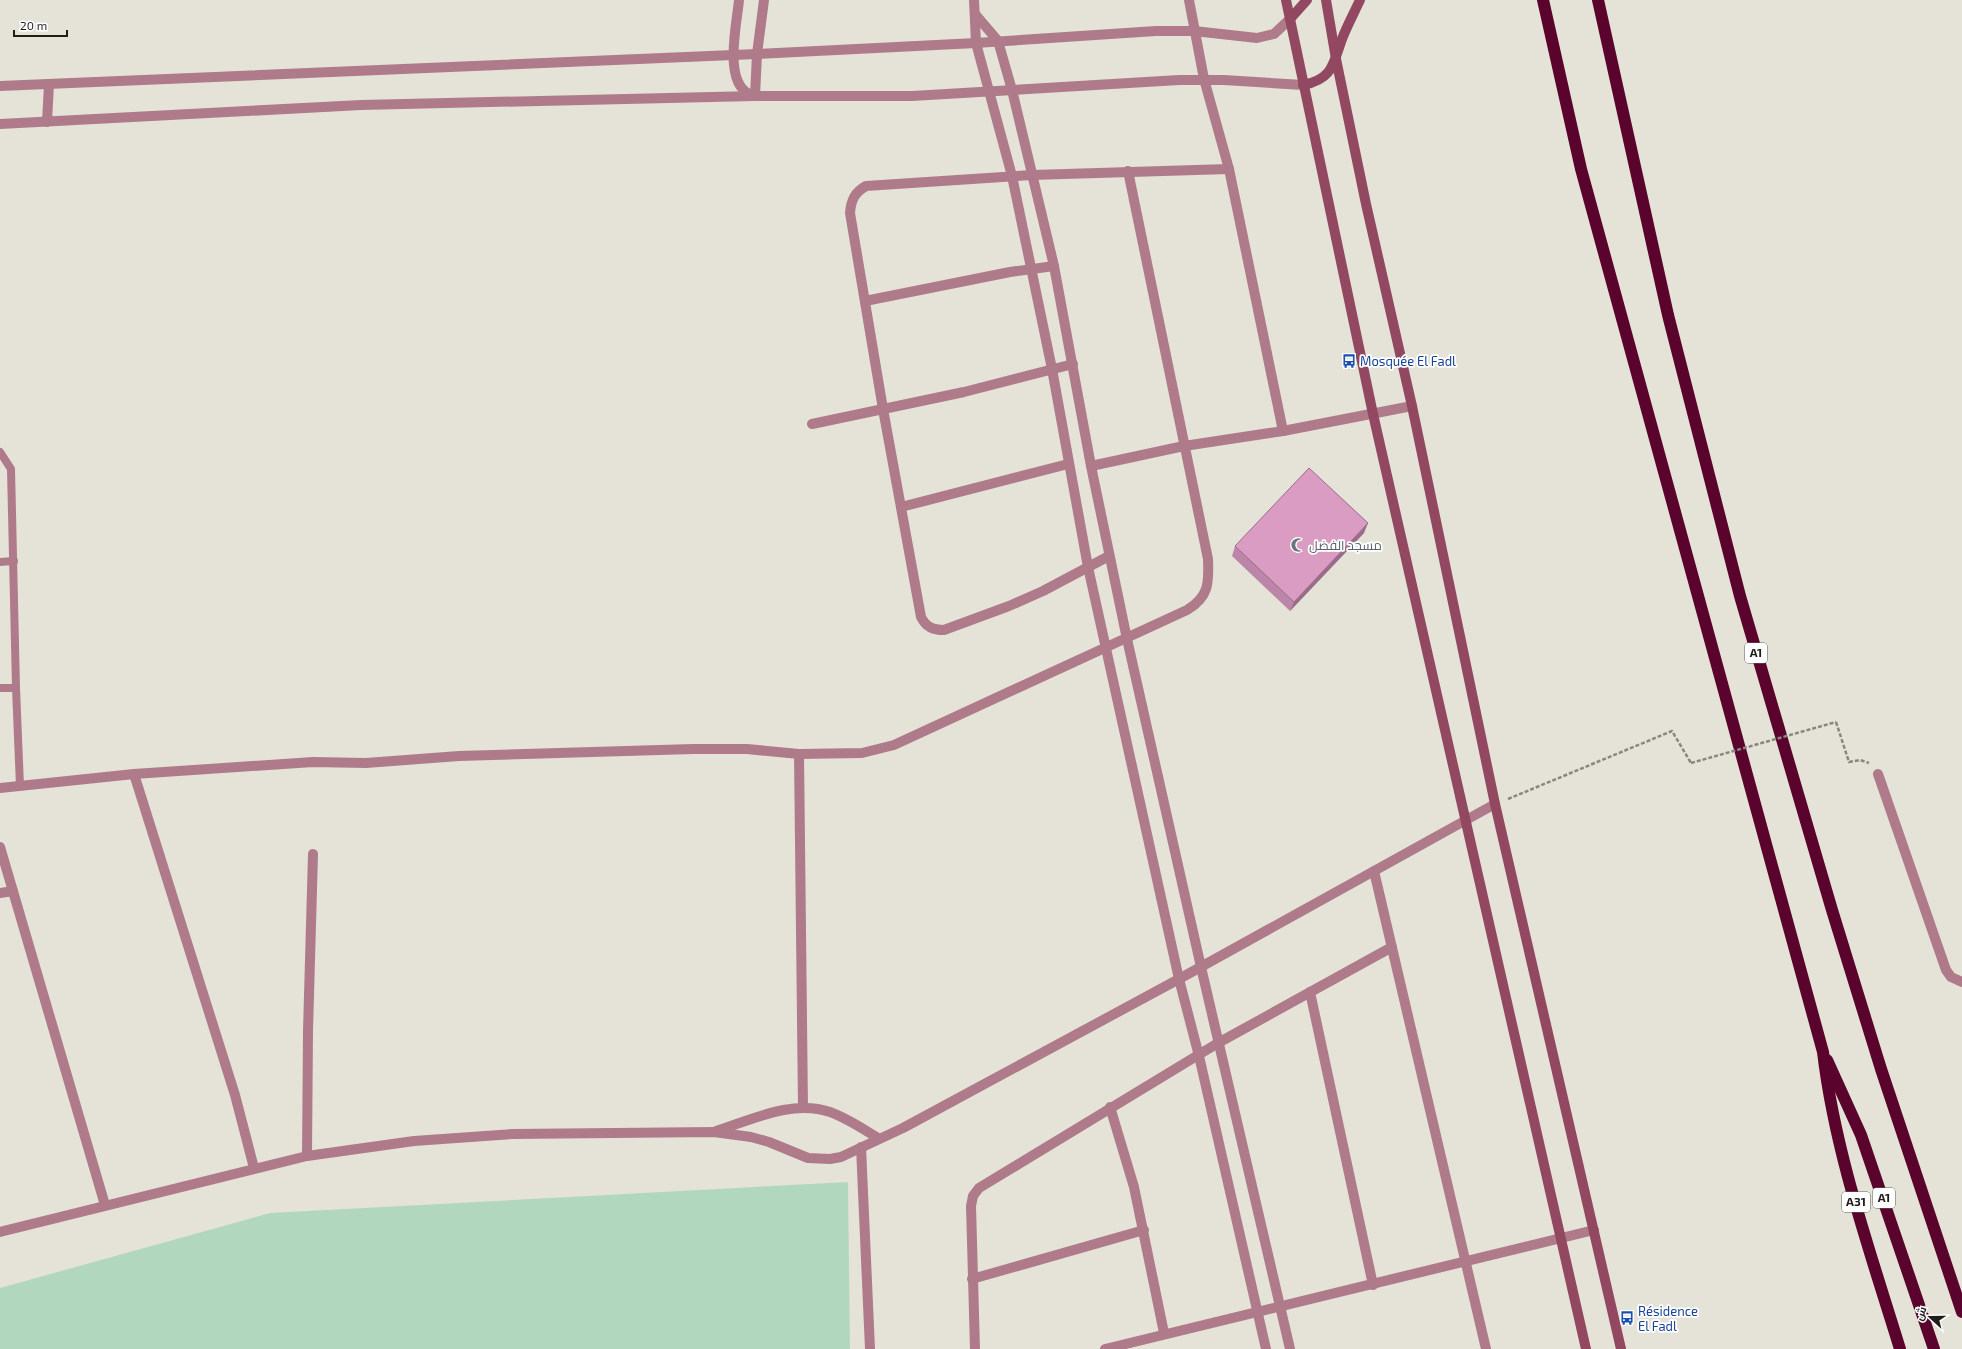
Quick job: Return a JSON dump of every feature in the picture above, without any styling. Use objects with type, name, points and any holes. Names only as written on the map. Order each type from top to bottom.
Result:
[{"type":"highway","name":"A1","points":[[1544,0],[1581,169],[1823,1052],[1847,1100],[1864,1141],[1934,1349]]},
{"type":"highway","name":"A1","points":[[1598,0],[1668,314],[1740,596],[1832,910],[1881,1069],[1962,1312]]},
{"type":"highway","name":"A31","points":[[1823,1052],[1827,1089],[1841,1152],[1900,1349]]},
{"type":"highway","points":[[1956,1294],[1962,1306]]},
{"type":"street","points":[[739,0],[734,54],[737,80],[744,91],[755,96]]},
{"type":"street","points":[[755,96],[757,54],[764,0]]},
{"type":"street","points":[[974,0],[976,43],[1012,176],[1052,369],[1068,464],[1088,567],[1107,647],[1179,979],[1199,1056],[1266,1349]]},
{"type":"street","points":[[1189,0],[1204,79],[1230,169],[1282,431]]},
{"type":"street","points":[[1286,0],[1374,414],[1586,1349]]},
{"type":"street","points":[[0,86],[757,54],[976,43],[1156,31],[1194,31],[1228,36],[1266,37],[1274,34],[1307,0]]},
{"type":"street","points":[[1326,0],[1336,59],[1412,406],[1495,804],[1621,1349]]},
{"type":"street","points":[[0,124],[361,105],[755,96],[912,96],[1204,79],[1303,85],[1314,83],[1332,70],[1350,20],[1360,0]]},
{"type":"street","points":[[975,14],[998,41],[1012,90],[1054,266],[1091,466],[1127,639],[1218,1043],[1290,1349]]},
{"type":"street","points":[[47,122],[49,84]]},
{"type":"street","points":[[1109,556],[1043,591],[1010,606],[944,630],[933,629],[924,623],[921,617],[883,409],[850,213],[851,203],[854,195],[866,186],[1032,175],[1230,169]]},
{"type":"street","points":[[0,788],[134,774],[313,762],[366,763],[459,756],[685,749],[747,749],[799,754],[862,753],[894,745],[1127,639],[1197,604],[1206,589],[1209,579],[1208,559],[1128,171]]},
{"type":"street","points":[[866,301],[1031,268],[1054,266]]},
{"type":"street","points":[[812,424],[964,392],[1073,364]]},
{"type":"street","points":[[1091,466],[1184,446],[1282,431],[1412,406]]},
{"type":"street","points":[[901,507],[1068,464]]},
{"type":"street","points":[[799,754],[803,1108]]},
{"type":"street","points":[[134,774],[235,1095],[254,1168]]},
{"type":"street","points":[[1878,774],[1946,970],[1951,977],[1962,982]]},
{"type":"street","points":[[0,1232],[307,1156],[362,1147],[461,1137],[714,1132],[751,1137],[769,1142],[797,1154],[819,1159],[841,1157],[878,1138],[903,1128],[1201,967],[1495,804]]},
{"type":"street","points":[[0,847],[105,1205]]},
{"type":"street","points":[[307,1156],[313,854]]},
{"type":"street","points":[[1374,871],[1486,1349]]},
{"type":"street","points":[[0,892],[13,891]]},
{"type":"street","points":[[975,1349],[971,1206],[975,1192],[979,1188],[1110,1107],[1199,1056],[1218,1043],[1392,948]]},
{"type":"street","points":[[1310,992],[1372,1285]]},
{"type":"street","points":[[1110,1107],[1134,1187],[1164,1334]]},
{"type":"street","points":[[714,1132],[781,1111],[803,1108],[822,1110],[840,1116],[878,1138]]},
{"type":"street","points":[[861,1148],[870,1349]]},
{"type":"street","points":[[972,1278],[1144,1230]]},
{"type":"street","points":[[1105,1349],[1594,1230]]},
{"type":"lane","points":[[0,452],[11,469],[16,688],[20,786]]},
{"type":"lane","points":[[0,562],[14,562]]},
{"type":"lane","points":[[0,688],[16,688]]},
{"type":"path","points":[[1495,804],[1672,731],[1691,763],[1836,722],[1849,762],[1860,760],[1868,762],[1878,774]]},
{"type":"green space","points":[[848,1182],[850,1349],[0,1349],[0,1288],[270,1213]]},
{"type":"building","name":"مسجد الفضل","points":[[1309,468],[1368,523],[1294,602],[1235,546]]},
{"type":"place","name":"Mosquée El Fadl","points":[[1349,361]]},
{"type":"place","name":"مسجد الفضل","points":[[1298,545]]},
{"type":"place","name":"Résidence El Fadl","points":[[1627,1318]]}]
